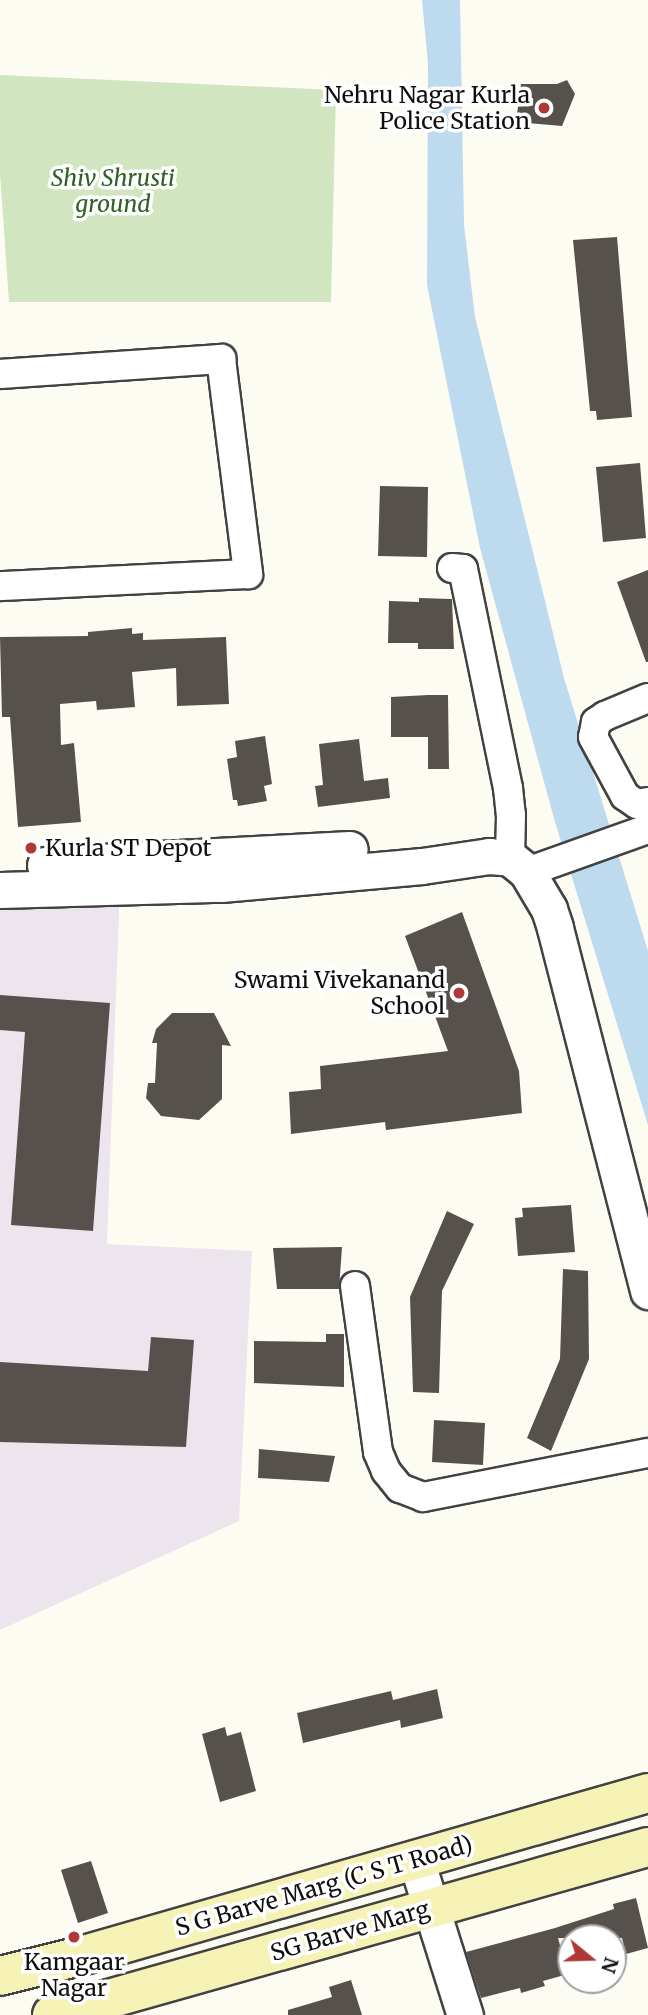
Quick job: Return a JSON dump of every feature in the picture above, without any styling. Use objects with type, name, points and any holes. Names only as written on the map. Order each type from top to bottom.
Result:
[{"type":"main road","name":"S G Barve Marg (C S T Road)","points":[[0,1976],[85,1955],[648,1793]]},
{"type":"main road","name":"SG Barve Marg","points":[[52,2015],[648,1847]]},
{"type":"street","points":[[0,374],[221,359],[248,574],[0,586]]},
{"type":"street","points":[[452,568],[463,569],[526,868],[555,928],[648,1291]]},
{"type":"street","points":[[648,698],[596,722],[593,737],[625,796],[637,804],[648,802]]},
{"type":"street","points":[[0,867],[526,868],[598,848],[648,829]]},
{"type":"street","points":[[0,890],[220,884],[422,866],[489,856],[526,868]]},
{"type":"street","points":[[355,1286],[378,1452],[386,1471],[400,1488],[423,1497],[648,1453]]},
{"type":"street","points":[[416,1860],[465,2015]]},
{"type":"shaded area","points":[[120,884],[107,1244],[252,1251],[239,1521],[0,1630],[0,892]]},
{"type":"green space","name":"Shiv Shrusti ground","points":[[0,75],[336,90],[331,302],[9,302],[0,173]]},
{"type":"water","points":[[422,0],[460,0],[464,225],[475,317],[564,678],[648,951],[648,1125],[555,822],[480,548],[427,285],[428,63]]},
{"type":"building","name":"Nehru Nagar Kurla Police Station","points":[[567,80],[575,94],[562,126],[516,122],[521,84],[557,84]]},
{"type":"building","points":[[617,237],[632,417],[597,420],[596,411],[590,411],[573,240]]},
{"type":"building","points":[[640,463],[646,538],[603,542],[596,467]]},
{"type":"building","points":[[380,486],[428,487],[427,557],[378,556]]},
{"type":"building","points":[[648,570],[648,662],[646,662],[617,582]]},
{"type":"building","points":[[419,598],[452,599],[454,649],[418,649],[418,643],[388,643],[389,601],[419,602]]},
{"type":"building","points":[[132,628],[132,634],[143,633],[143,640],[226,637],[229,704],[177,706],[176,668],[132,672],[135,707],[97,710],[96,701],[60,704],[61,745],[74,743],[81,822],[18,827],[10,717],[2,717],[0,637],[88,636],[88,632]]},
{"type":"building","points":[[448,695],[449,769],[428,769],[428,737],[391,737],[391,697]]},
{"type":"building","points":[[265,736],[272,784],[264,786],[267,801],[238,806],[237,800],[233,800],[227,759],[237,757],[235,741]]},
{"type":"building","points":[[359,739],[364,781],[388,778],[390,798],[318,807],[315,786],[323,785],[319,744]]},
{"type":"building","name":"Swami Vivekanand School","points":[[462,912],[519,1071],[522,1113],[386,1130],[385,1122],[291,1134],[289,1092],[321,1089],[320,1066],[448,1051],[405,936]]},
{"type":"building","points":[[0,995],[110,1003],[93,1231],[11,1225],[25,1032],[0,1030]]},
{"type":"building","points":[[172,1013],[214,1013],[231,1046],[222,1045],[222,1099],[199,1120],[161,1116],[146,1098],[148,1083],[155,1083],[157,1043],[152,1043],[156,1029]]},
{"type":"building","points":[[571,1205],[575,1252],[518,1256],[515,1218],[523,1217],[522,1208]]},
{"type":"building","points":[[447,1211],[474,1224],[442,1291],[439,1393],[413,1392],[410,1297]]},
{"type":"building","points":[[342,1247],[339,1289],[277,1289],[273,1248]]},
{"type":"building","points":[[563,1269],[588,1271],[589,1359],[551,1451],[527,1438],[560,1359]]},
{"type":"building","points":[[326,1334],[344,1334],[344,1387],[254,1383],[254,1341],[326,1342]]},
{"type":"building","points":[[151,1337],[194,1340],[186,1447],[0,1442],[0,1362],[148,1371]]},
{"type":"building","points":[[434,1420],[485,1423],[483,1465],[432,1462]]},
{"type":"building","points":[[259,1449],[335,1456],[329,1482],[258,1478]]},
{"type":"building","points":[[437,1689],[443,1718],[401,1728],[400,1720],[303,1743],[297,1713],[391,1691],[393,1700]]},
{"type":"building","points":[[225,1727],[227,1736],[241,1732],[256,1791],[220,1802],[202,1734]]},
{"type":"building","points":[[91,1861],[108,1913],[78,1923],[61,1870]]},
{"type":"building","points":[[636,1898],[648,1948],[627,1954],[627,1924],[567,1924],[614,1909],[613,1904]]},
{"type":"building","points":[[557,1927],[557,1977],[543,1981],[545,1986],[521,1993],[520,1988],[481,1998],[466,1952]]},
{"type":"building","points":[[351,1980],[362,2015],[288,2015],[288,2010],[332,1997],[329,1987]]},
{"type":"place","name":"Nehru Nagar Kurla Police Station","points":[[544,108]]},
{"type":"place","name":"Kurla ST Depot","points":[[31,848]]},
{"type":"place","name":"Swami Vivekanand School","points":[[459,993]]},
{"type":"place","name":"Kamgaar Nagar","points":[[74,1937]]}]
